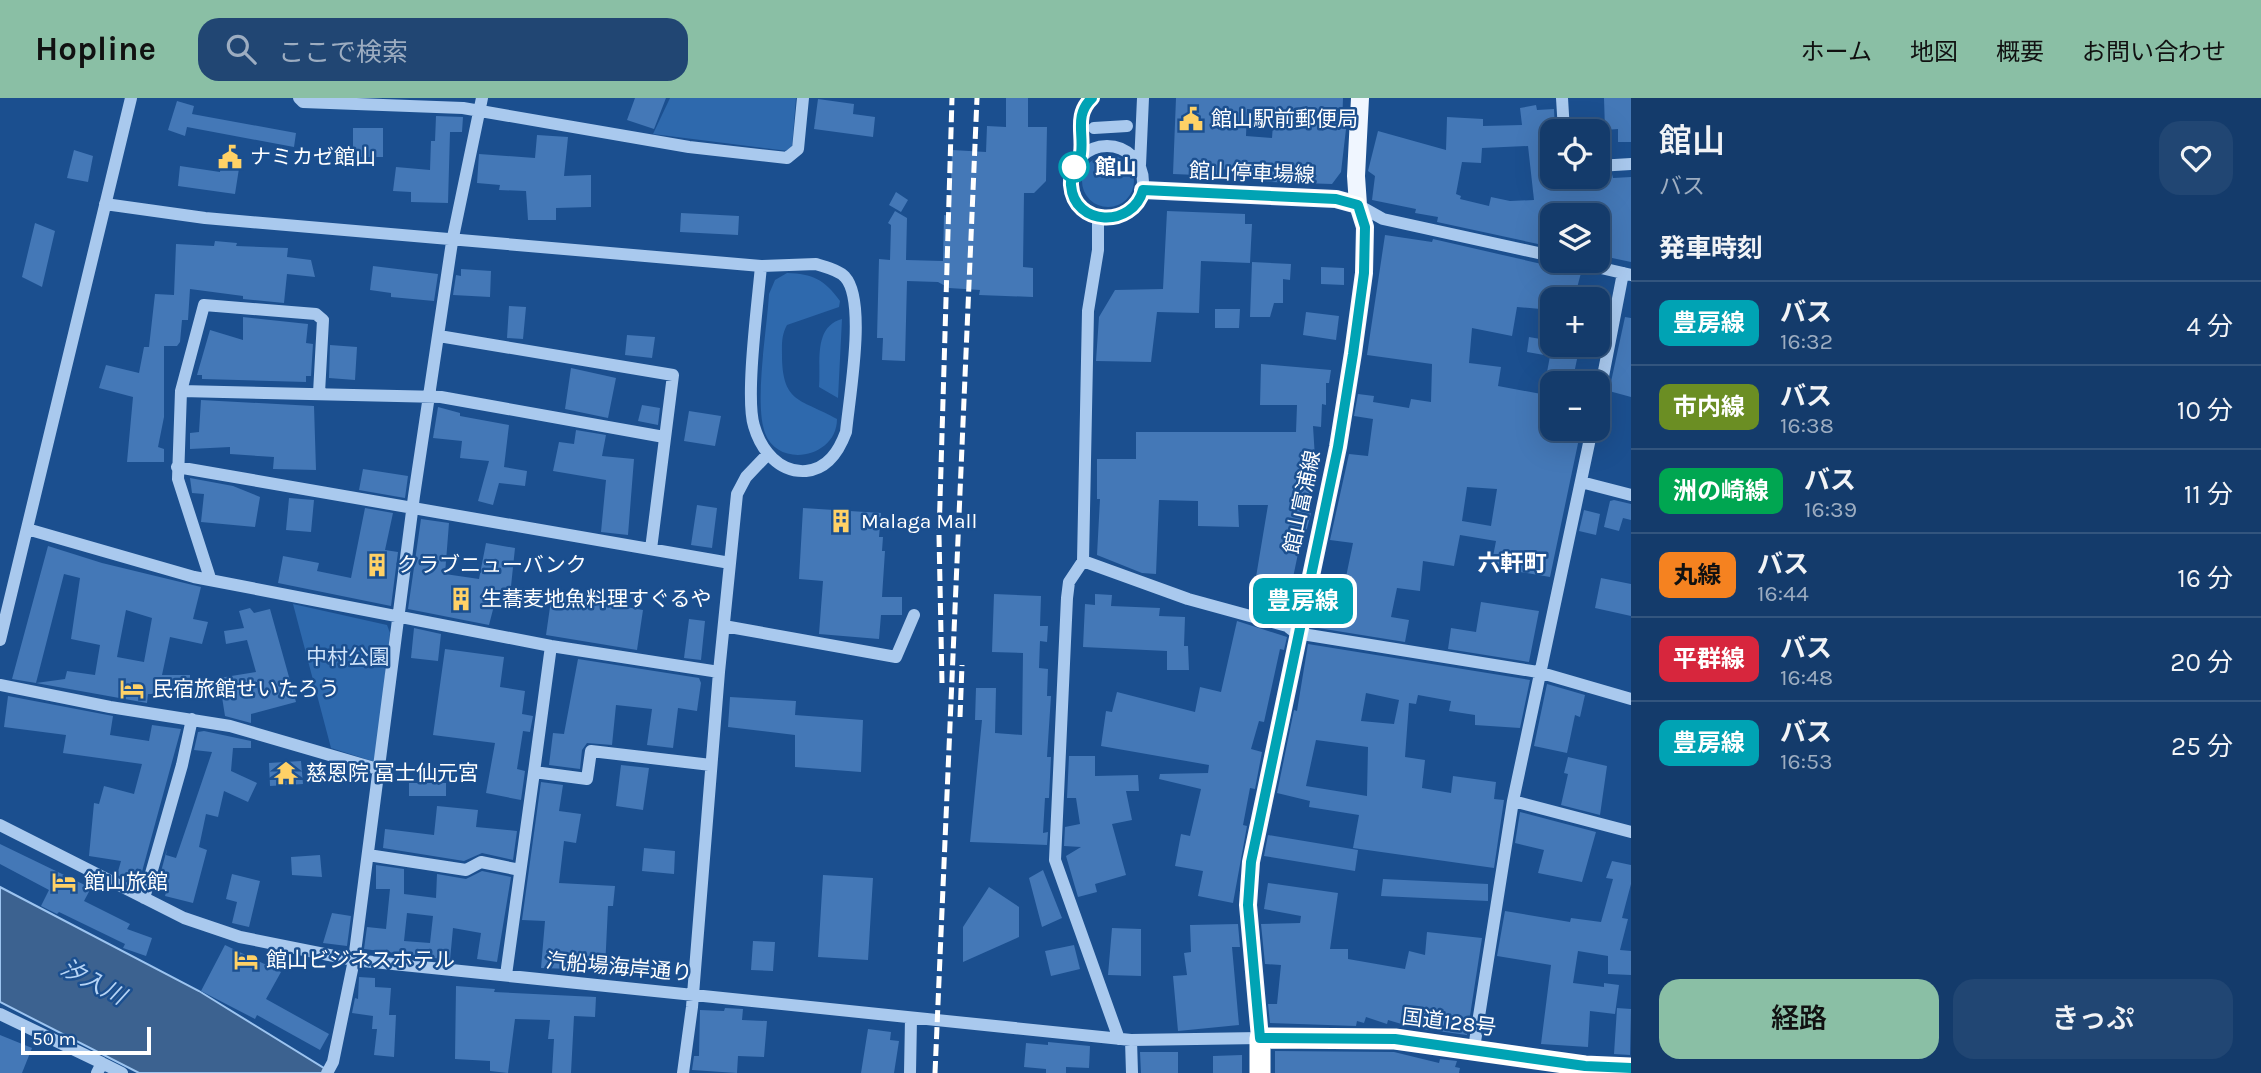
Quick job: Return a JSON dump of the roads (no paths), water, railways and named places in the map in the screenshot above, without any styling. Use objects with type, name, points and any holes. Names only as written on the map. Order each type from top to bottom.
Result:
[{"type":"highway","name":"国道128号","points":[[1260,1038],[1395,1039],[1474,1048],[1570,1068],[1631,1068]]},
{"type":"highway","points":[[1260,1038],[1260,1073]]},
{"type":"main road","name":"館山富浦線","points":[[1260,1038],[1248,905],[1251,862],[1296,633],[1338,447],[1353,354],[1364,273],[1365,227],[1358,205],[1356,176],[1360,98]]},
{"type":"main road","name":"館山停車場線","points":[[1143,190],[1336,199],[1358,205]]},
{"type":"street","points":[[0,640],[131,98]]},
{"type":"street","points":[[299,98],[303,102],[463,108],[689,147],[787,158],[798,149],[803,98]]},
{"type":"street","points":[[332,1071],[354,960],[452,242],[482,98]]},
{"type":"street","points":[[1081,157],[1081,114],[1092,98]]},
{"type":"street","points":[[1140,166],[1132,155],[1116,147],[1097,147],[1081,157],[1072,172],[1072,190],[1079,205],[1098,218],[1116,218],[1139,201],[1143,190],[1140,166],[1143,98]]},
{"type":"street","points":[[1562,98],[1563,119]]},
{"type":"street","points":[[1094,128],[1127,126]]},
{"type":"street","points":[[1610,165],[1631,164]]},
{"type":"street","points":[[105,204],[205,218],[452,242],[761,266],[816,264],[844,274],[853,288],[856,311],[846,432],[841,446],[829,461],[808,471],[789,469],[767,455],[753,425],[761,266]]},
{"type":"street","points":[[1358,205],[1383,219],[1540,253]]},
{"type":"street","points":[[1098,218],[1098,250],[1088,311],[1083,561],[1069,582],[1067,598],[1055,860],[1125,1039],[1132,1073]]},
{"type":"street","points":[[1605,371],[1627,274]]},
{"type":"street","points":[[210,578],[177,467],[181,391],[204,305],[316,314],[323,320],[319,393]]},
{"type":"street","points":[[439,336],[673,375],[651,549]]},
{"type":"street","points":[[181,391],[430,397],[664,437]]},
{"type":"street","points":[[1474,1048],[1513,801],[1538,672],[1590,441]]},
{"type":"street","points":[[682,1073],[737,494],[746,477],[767,455]]},
{"type":"street","points":[[177,467],[730,563]]},
{"type":"street","points":[[1581,482],[1631,495]]},
{"type":"street","points":[[27,529],[194,577],[551,646],[719,672]]},
{"type":"street","points":[[1083,561],[1188,599],[1287,626],[1296,633],[1538,672],[1631,699]]},
{"type":"street","points":[[724,626],[896,657],[914,615]]},
{"type":"street","points":[[506,975],[551,646]]},
{"type":"street","points":[[0,685],[110,707],[230,726],[381,770]]},
{"type":"street","points":[[144,898],[182,765],[192,719]]},
{"type":"street","points":[[534,772],[587,779],[590,751],[711,765]]},
{"type":"street","points":[[1513,801],[1631,832]]},
{"type":"street","name":"汽船場海岸通り","points":[[0,825],[184,918],[240,937],[354,960],[1125,1039],[1260,1038]]},
{"type":"street","points":[[368,855],[466,870],[481,862],[520,870]]},
{"type":"street","points":[[0,1014],[99,1068],[122,1073]]},
{"type":"street","points":[[910,1073],[911,1018]]},
{"type":"water","name":"汐入川","points":[[0,887],[199,991],[332,1073],[139,1073],[0,1002]]},
{"type":"railway","points":[[942,683],[939,535],[952,98]]},
{"type":"railway","points":[[935,1073],[977,98]]},
{"type":"railway","points":[[960,717],[962,665]]},
{"type":"place","name":"館山駅前郵便局","points":[[1191,119]]},
{"type":"place","name":"ナミカゼ館山","points":[[230,157]]},
{"type":"place","name":"館山","points":[[1074,167]]},
{"type":"place","name":"Malaga Mall","points":[[841,521]]},
{"type":"place","name":"クラブニューバンク","points":[[377,565]]},
{"type":"place","name":"生蕎麦地魚料理すぐるや","points":[[461,599]]},
{"type":"place","name":"民宿旅館せいたろう","points":[[132,689]]},
{"type":"place","name":"慈恩院 冨士仙元宮","points":[[286,773]]},
{"type":"place","name":"館山旅館","points":[[64,882]]},
{"type":"place","name":"館山ビジネスホテル","points":[[246,960]]},
{"type":"district","name":"六軒町","points":[[1512,563]]},
{"type":"park label","name":"中村公園","points":[[348,657]]}]
